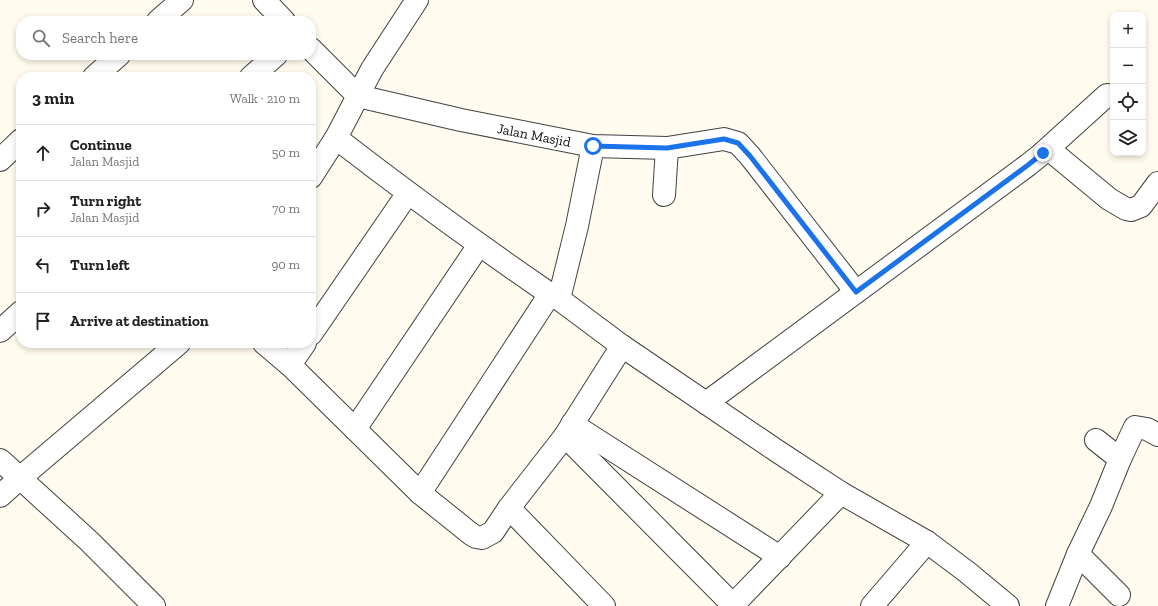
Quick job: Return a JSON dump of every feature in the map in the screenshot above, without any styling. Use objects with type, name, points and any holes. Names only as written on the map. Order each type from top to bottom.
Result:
[{"type":"street","points":[[164,16],[182,0]]},
{"type":"street","points":[[264,0],[279,16]]},
{"type":"street","points":[[316,169],[336,138],[372,69],[417,0]]},
{"type":"street","points":[[316,54],[358,96]]},
{"type":"street","points":[[100,72],[113,60]]},
{"type":"street","points":[[257,72],[271,60]]},
{"type":"street","points":[[706,403],[1028,165],[1107,95]]},
{"type":"street","name":"Jalan Masjid","points":[[358,96],[461,120],[593,146],[667,148],[724,139],[738,143],[750,156],[856,292]]},
{"type":"street","points":[[336,138],[479,245],[554,296],[622,346],[842,493],[927,542],[967,572],[997,603]]},
{"type":"street","points":[[0,160],[16,145]]},
{"type":"street","points":[[420,493],[554,296],[577,226],[593,146]]},
{"type":"street","points":[[664,195],[667,148]]},
{"type":"street","points":[[1043,153],[1051,151],[1109,200],[1126,209],[1131,210],[1141,206],[1158,184]]},
{"type":"street","points":[[316,327],[408,193]]},
{"type":"street","points":[[355,429],[479,245]]},
{"type":"street","points":[[0,331],[16,317]]},
{"type":"street","points":[[270,348],[290,365],[420,493],[476,537],[482,538],[494,532],[568,430],[622,346]]},
{"type":"street","points":[[0,496],[173,348]]},
{"type":"street","points":[[290,365],[302,348]]},
{"type":"street","points":[[1057,606],[1078,554],[1101,506],[1135,427],[1147,429],[1158,435]]},
{"type":"street","points":[[568,430],[733,605],[842,493]]},
{"type":"street","points":[[568,430],[780,557]]},
{"type":"street","points":[[1096,440],[1120,459]]},
{"type":"street","points":[[0,460],[90,542],[154,606]]},
{"type":"street","points":[[510,508],[604,606]]},
{"type":"street","points":[[872,606],[927,542]]},
{"type":"street","points":[[1078,554],[1119,595]]},
{"type":"route","points":[[593,146],[667,148],[724,139],[738,143],[750,156],[856,292],[1043,153]]}]
